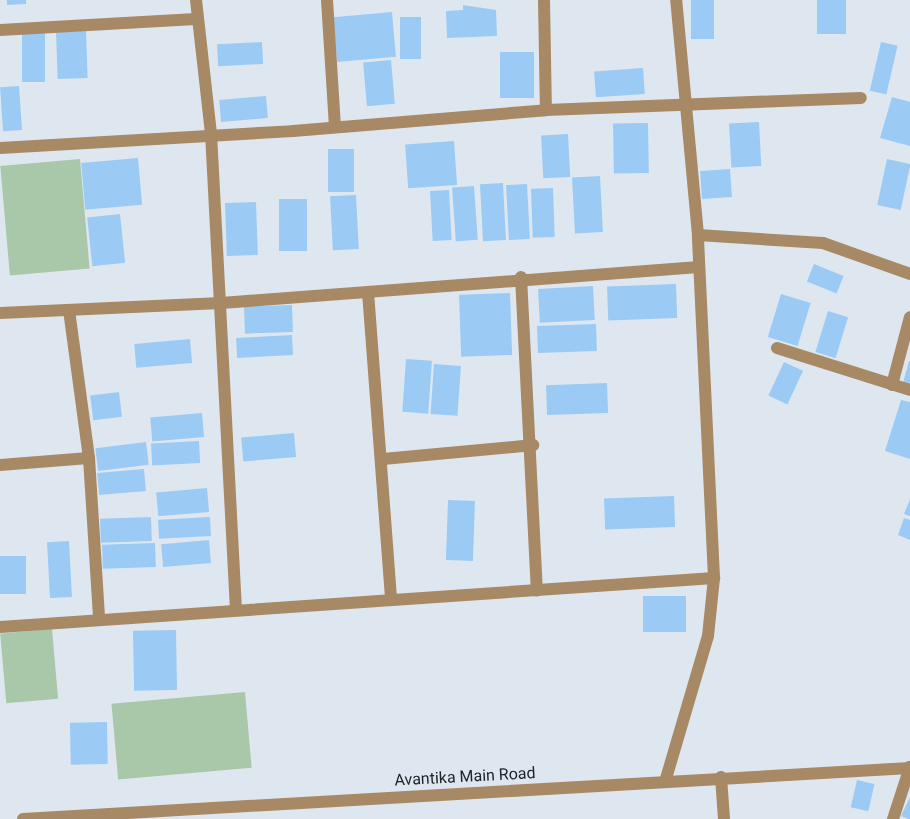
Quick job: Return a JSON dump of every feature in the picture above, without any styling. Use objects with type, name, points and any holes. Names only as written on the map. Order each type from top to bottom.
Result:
[{"type":"street","points":[[196,0],[196,19],[211,133],[236,609]]},
{"type":"street","points":[[327,0],[335,126]]},
{"type":"street","points":[[544,0],[546,110]]},
{"type":"street","points":[[665,782],[708,636],[714,578],[698,235],[684,107],[676,0]]},
{"type":"street","points":[[0,30],[196,19]]},
{"type":"street","points":[[0,148],[546,110],[684,107],[860,98]]},
{"type":"street","points":[[698,235],[823,243],[910,274]]},
{"type":"street","points":[[0,313],[221,303],[368,292],[521,277],[700,268]]},
{"type":"street","points":[[521,277],[533,445],[538,591]]},
{"type":"street","points":[[368,292],[383,459],[391,600]]},
{"type":"street","points":[[69,310],[89,458],[99,618]]},
{"type":"street","points":[[892,385],[910,317]]},
{"type":"street","points":[[777,348],[910,390]]},
{"type":"street","points":[[383,459],[533,445]]},
{"type":"street","points":[[0,466],[89,458]]},
{"type":"street","points":[[0,627],[99,618],[538,591],[714,578]]},
{"type":"street","points":[[893,819],[910,767]]},
{"type":"street","name":"Avantika Main Road","points":[[23,819],[910,767]]},
{"type":"street","points":[[721,777],[724,819]]},
{"type":"green space","points":[[80,159],[90,269],[10,276],[0,166]]},
{"type":"green space","points":[[52,629],[58,699],[6,703],[0,634]]},
{"type":"green space","points":[[245,692],[252,768],[118,779],[112,704]]},
{"type":"building","points":[[7,0],[26,0],[26,4],[7,5]]},
{"type":"building","points":[[691,0],[714,0],[714,39],[691,39]]},
{"type":"building","points":[[817,0],[846,0],[846,34],[817,34]]},
{"type":"building","points":[[463,5],[496,10],[497,36],[447,38],[446,11],[463,10]]},
{"type":"building","points":[[392,12],[396,57],[337,62],[333,17]]},
{"type":"building","points":[[400,17],[421,17],[421,59],[400,59]]},
{"type":"building","points":[[86,31],[88,78],[58,79],[56,32]]},
{"type":"building","points":[[22,33],[45,33],[45,82],[22,82]]},
{"type":"building","points":[[262,42],[263,64],[218,66],[217,44]]},
{"type":"building","points":[[881,42],[898,46],[886,95],[870,91]]},
{"type":"building","points":[[500,52],[534,52],[534,98],[500,98]]},
{"type":"building","points":[[391,60],[395,104],[367,106],[363,62]]},
{"type":"building","points":[[643,68],[645,94],[596,97],[594,71]]},
{"type":"building","points":[[19,86],[22,130],[3,131],[0,87]]},
{"type":"building","points":[[266,96],[268,118],[221,122],[219,100]]},
{"type":"building","points":[[892,97],[910,102],[910,146],[880,138]]},
{"type":"building","points":[[759,122],[761,166],[731,168],[729,124]]},
{"type":"building","points":[[648,123],[649,173],[614,174],[613,124]]},
{"type":"building","points":[[568,134],[570,177],[543,178],[541,135]]},
{"type":"building","points":[[454,141],[457,185],[408,188],[405,144]]},
{"type":"building","points":[[328,149],[354,149],[354,192],[328,192]]},
{"type":"building","points":[[138,158],[142,205],[85,210],[81,163]]},
{"type":"building","points":[[887,159],[910,164],[901,210],[877,205]]},
{"type":"building","points":[[730,169],[732,197],[702,199],[700,171]]},
{"type":"building","points":[[600,176],[603,232],[575,233],[572,177]]},
{"type":"building","points":[[503,183],[506,240],[483,241],[480,184]]},
{"type":"building","points":[[527,184],[530,239],[509,240],[506,185]]},
{"type":"building","points":[[474,186],[478,240],[456,241],[452,188]]},
{"type":"building","points":[[553,188],[555,237],[533,238],[531,189]]},
{"type":"building","points":[[449,190],[452,240],[433,241],[430,191]]},
{"type":"building","points":[[356,195],[359,249],[333,250],[330,196]]},
{"type":"building","points":[[279,199],[307,199],[307,251],[279,251]]},
{"type":"building","points":[[256,202],[258,255],[227,256],[225,203]]},
{"type":"building","points":[[120,214],[125,263],[92,266],[87,217]]},
{"type":"building","points":[[814,264],[844,276],[837,294],[807,282]]},
{"type":"building","points":[[676,284],[677,318],[608,320],[607,286]]},
{"type":"building","points":[[593,286],[595,320],[540,323],[538,289]]},
{"type":"building","points":[[510,293],[512,355],[461,357],[459,295]]},
{"type":"building","points":[[781,294],[811,303],[797,346],[768,337]]},
{"type":"building","points":[[292,305],[293,332],[245,334],[244,307]]},
{"type":"building","points":[[828,311],[848,317],[836,358],[815,352]]},
{"type":"building","points":[[596,324],[597,351],[538,353],[537,326]]},
{"type":"building","points":[[292,335],[293,355],[237,358],[236,338]]},
{"type":"building","points":[[190,339],[192,363],[136,368],[134,344]]},
{"type":"building","points":[[406,359],[432,361],[428,414],[402,412]]},
{"type":"building","points":[[910,361],[910,385],[903,383]]},
{"type":"building","points":[[784,362],[803,371],[787,404],[768,396]]},
{"type":"building","points":[[434,364],[461,366],[457,416],[431,414]]},
{"type":"building","points":[[607,383],[608,413],[547,415],[546,385]]},
{"type":"building","points":[[119,392],[122,417],[93,420],[90,396]]},
{"type":"building","points":[[901,400],[910,402],[910,459],[885,451]]},
{"type":"building","points":[[202,413],[204,437],[152,441],[150,418]]},
{"type":"building","points":[[294,433],[296,457],[243,462],[241,438]]},
{"type":"building","points":[[199,441],[200,463],[152,465],[151,444]]},
{"type":"building","points":[[146,442],[149,465],[98,471],[95,448]]},
{"type":"building","points":[[144,469],[146,491],[99,495],[97,473]]},
{"type":"building","points":[[207,488],[209,512],[158,516],[156,492]]},
{"type":"building","points":[[674,496],[675,527],[605,529],[604,498]]},
{"type":"building","points":[[910,499],[910,516],[904,514]]},
{"type":"building","points":[[448,500],[475,501],[473,561],[446,560]]},
{"type":"building","points":[[151,517],[152,541],[101,543],[100,519]]},
{"type":"building","points":[[210,517],[211,536],[159,539],[158,520]]},
{"type":"building","points":[[904,518],[910,520],[910,540],[898,535]]},
{"type":"building","points":[[209,540],[211,563],[163,567],[161,544]]},
{"type":"building","points":[[69,541],[72,597],[50,598],[47,542]]},
{"type":"building","points":[[155,543],[156,567],[103,569],[102,545]]},
{"type":"building","points":[[0,556],[26,556],[26,594],[0,594]]},
{"type":"building","points":[[643,596],[686,596],[686,632],[643,632]]},
{"type":"building","points":[[176,630],[177,690],[134,691],[133,631]]},
{"type":"building","points":[[107,722],[108,764],[71,765],[70,723]]},
{"type":"building","points":[[857,780],[875,784],[868,811],[851,807]]},
{"type":"building","points":[[910,797],[910,819],[908,819],[901,816]]}]
